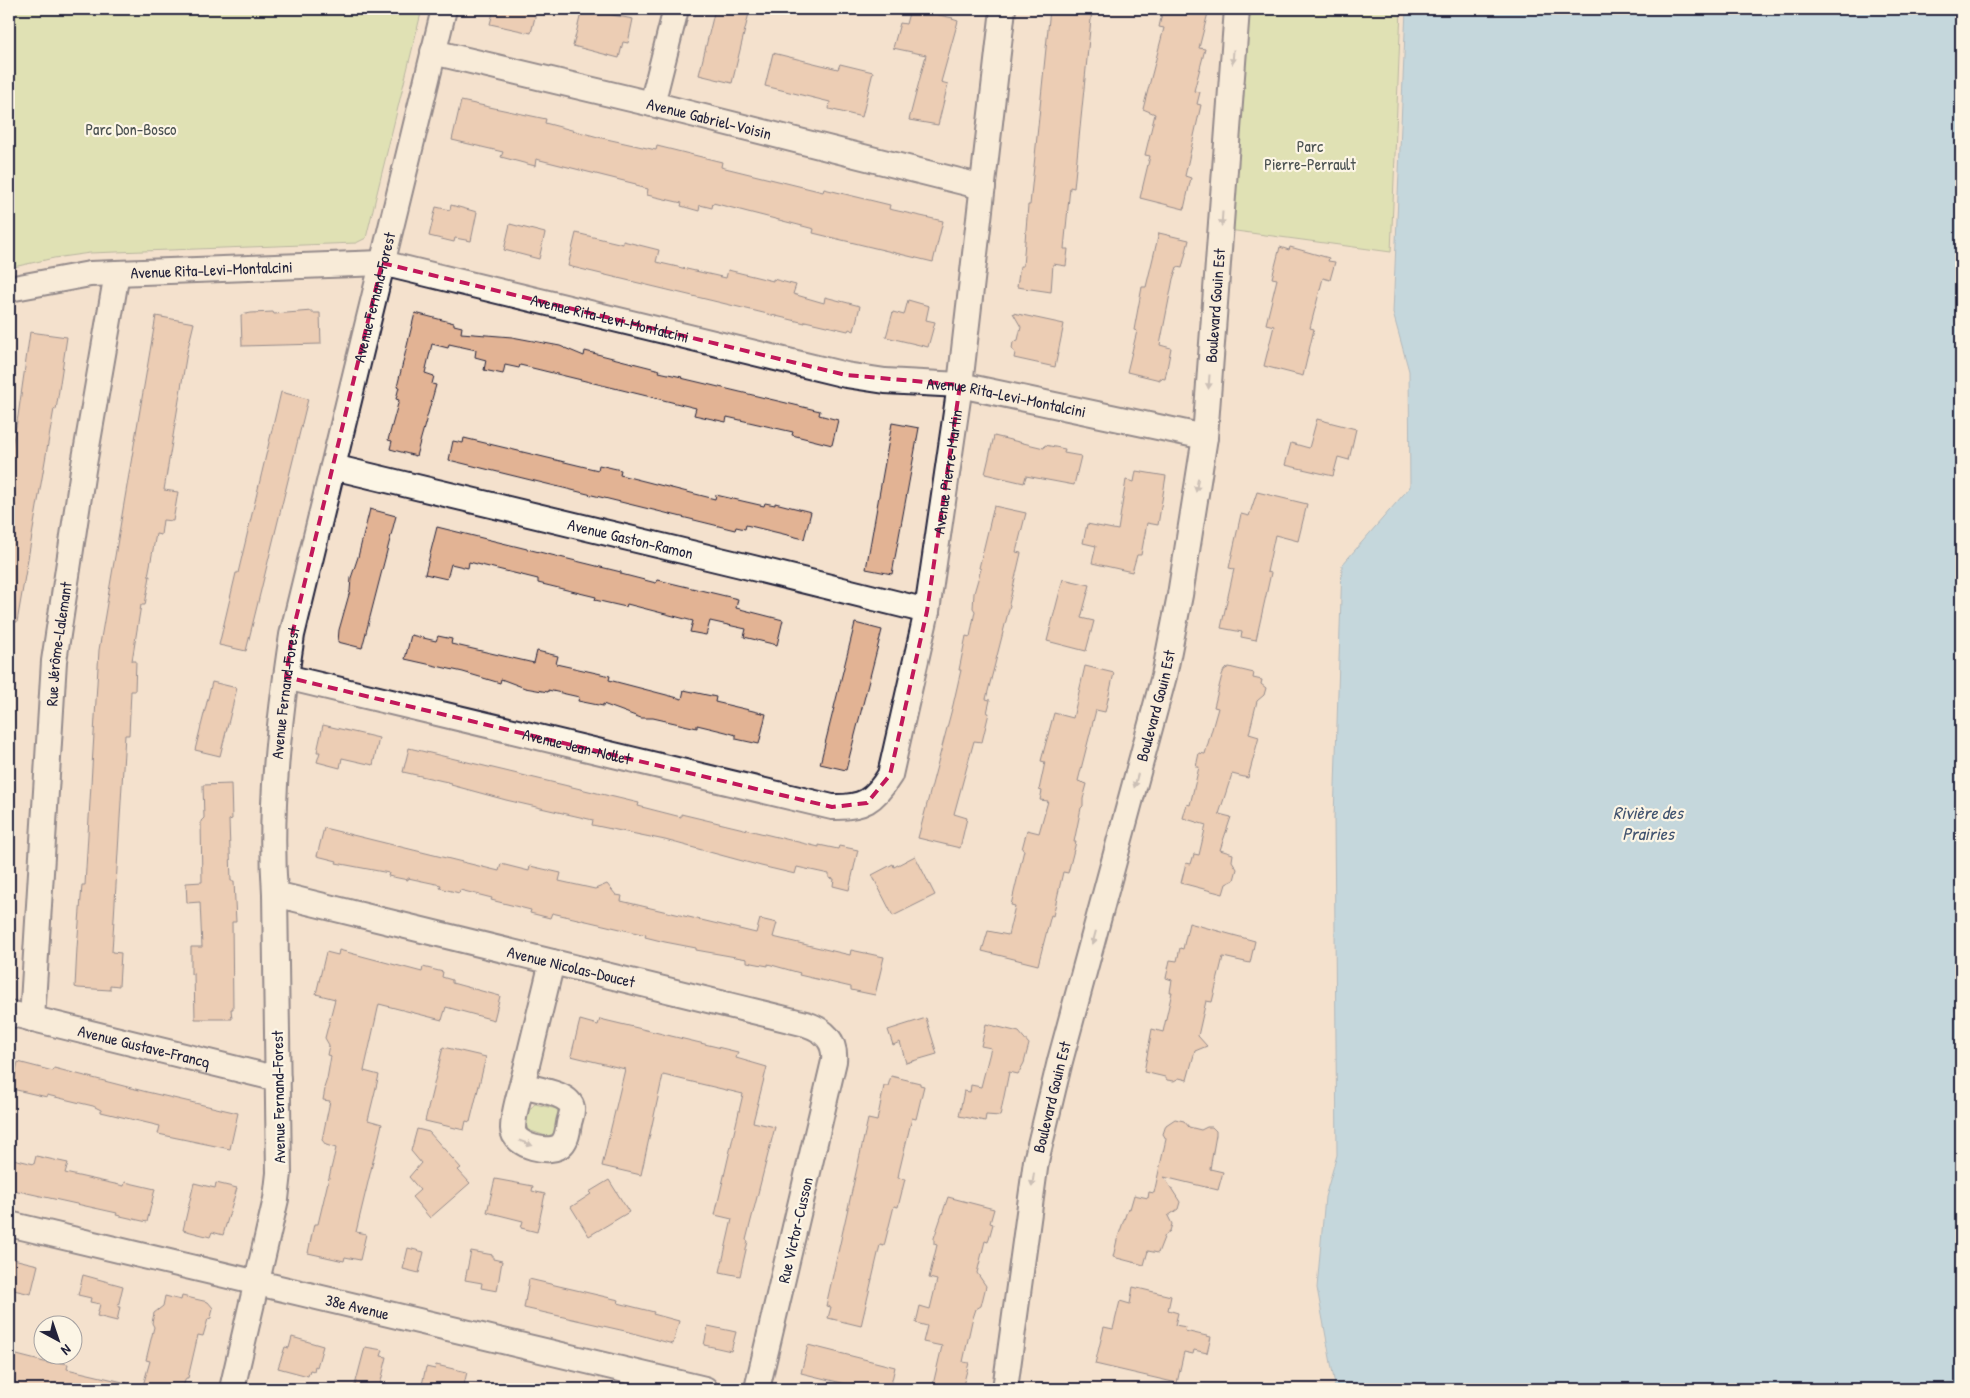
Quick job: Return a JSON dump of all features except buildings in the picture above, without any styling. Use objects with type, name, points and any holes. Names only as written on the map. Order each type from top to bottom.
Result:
[{"type":"street","name":"Avenue Fernand-Forest","points":[[232,1389],[276,1199],[279,1173],[275,894],[272,861],[274,790],[292,636],[444,9]]},
{"type":"street","points":[[652,104],[676,9]]},
{"type":"street","name":"Avenue Pierre-Martin","points":[[867,803],[880,791],[890,775],[927,611],[960,385],[1003,9]]},
{"type":"street","name":"Boulevard Gouin Est","points":[[1005,1389],[1036,1161],[1060,1061],[1164,676],[1180,595],[1205,437],[1237,9]]},
{"type":"street","name":"Avenue Gabriel-Voisin","points":[[433,52],[652,104],[983,187]]},
{"type":"street","name":"Avenue Rita-Levi-Montalcini","points":[[9,289],[67,277],[117,272],[382,263],[846,375],[885,381],[960,385],[1205,437]]},
{"type":"street","name":"Rue Jérôme-Lalemant","points":[[32,1019],[54,661],[83,470],[117,272]]},
{"type":"street","name":"Avenue Gaston-Ramon","points":[[333,467],[927,611]]},
{"type":"street","name":"Avenue Jean-Nollet","points":[[286,677],[832,807],[850,808],[867,803]]},
{"type":"street","name":"Avenue Nicolas-Doucet","points":[[275,894],[816,1027],[833,1044],[835,1053],[832,1071]]},
{"type":"street","points":[[522,1085],[552,962]]},
{"type":"street","name":"Avenue Gustave-Francq","points":[[9,1013],[278,1079]]},
{"type":"street","name":"Rue Victor-Cusson","points":[[757,1389],[832,1071]]},
{"type":"street","name":"38e Avenue","points":[[9,1224],[705,1389]]},
{"type":"highlighted area","points":[[382,263],[846,375],[960,385],[927,611],[890,775],[867,803],[832,807],[286,677],[292,635]]},
{"type":"green space","name":"Parc Don-Bosco","points":[[9,9],[422,9],[366,238],[356,243],[90,253],[54,258],[9,268]]},
{"type":"green space","name":"Parc Pierre-Perrault","points":[[1236,9],[1401,9],[1391,252],[1221,229]]},
{"type":"green space","points":[[535,1104],[557,1109],[559,1116],[552,1135],[546,1136],[528,1130],[527,1116]]},
{"type":"water","name":"Rivière des Prairies","points":[[1406,9],[1961,9],[1961,1389],[1333,1389],[1335,1385],[1317,1288],[1325,1197],[1337,1155],[1334,818],[1342,565],[1410,487],[1409,371],[1393,313]]}]
